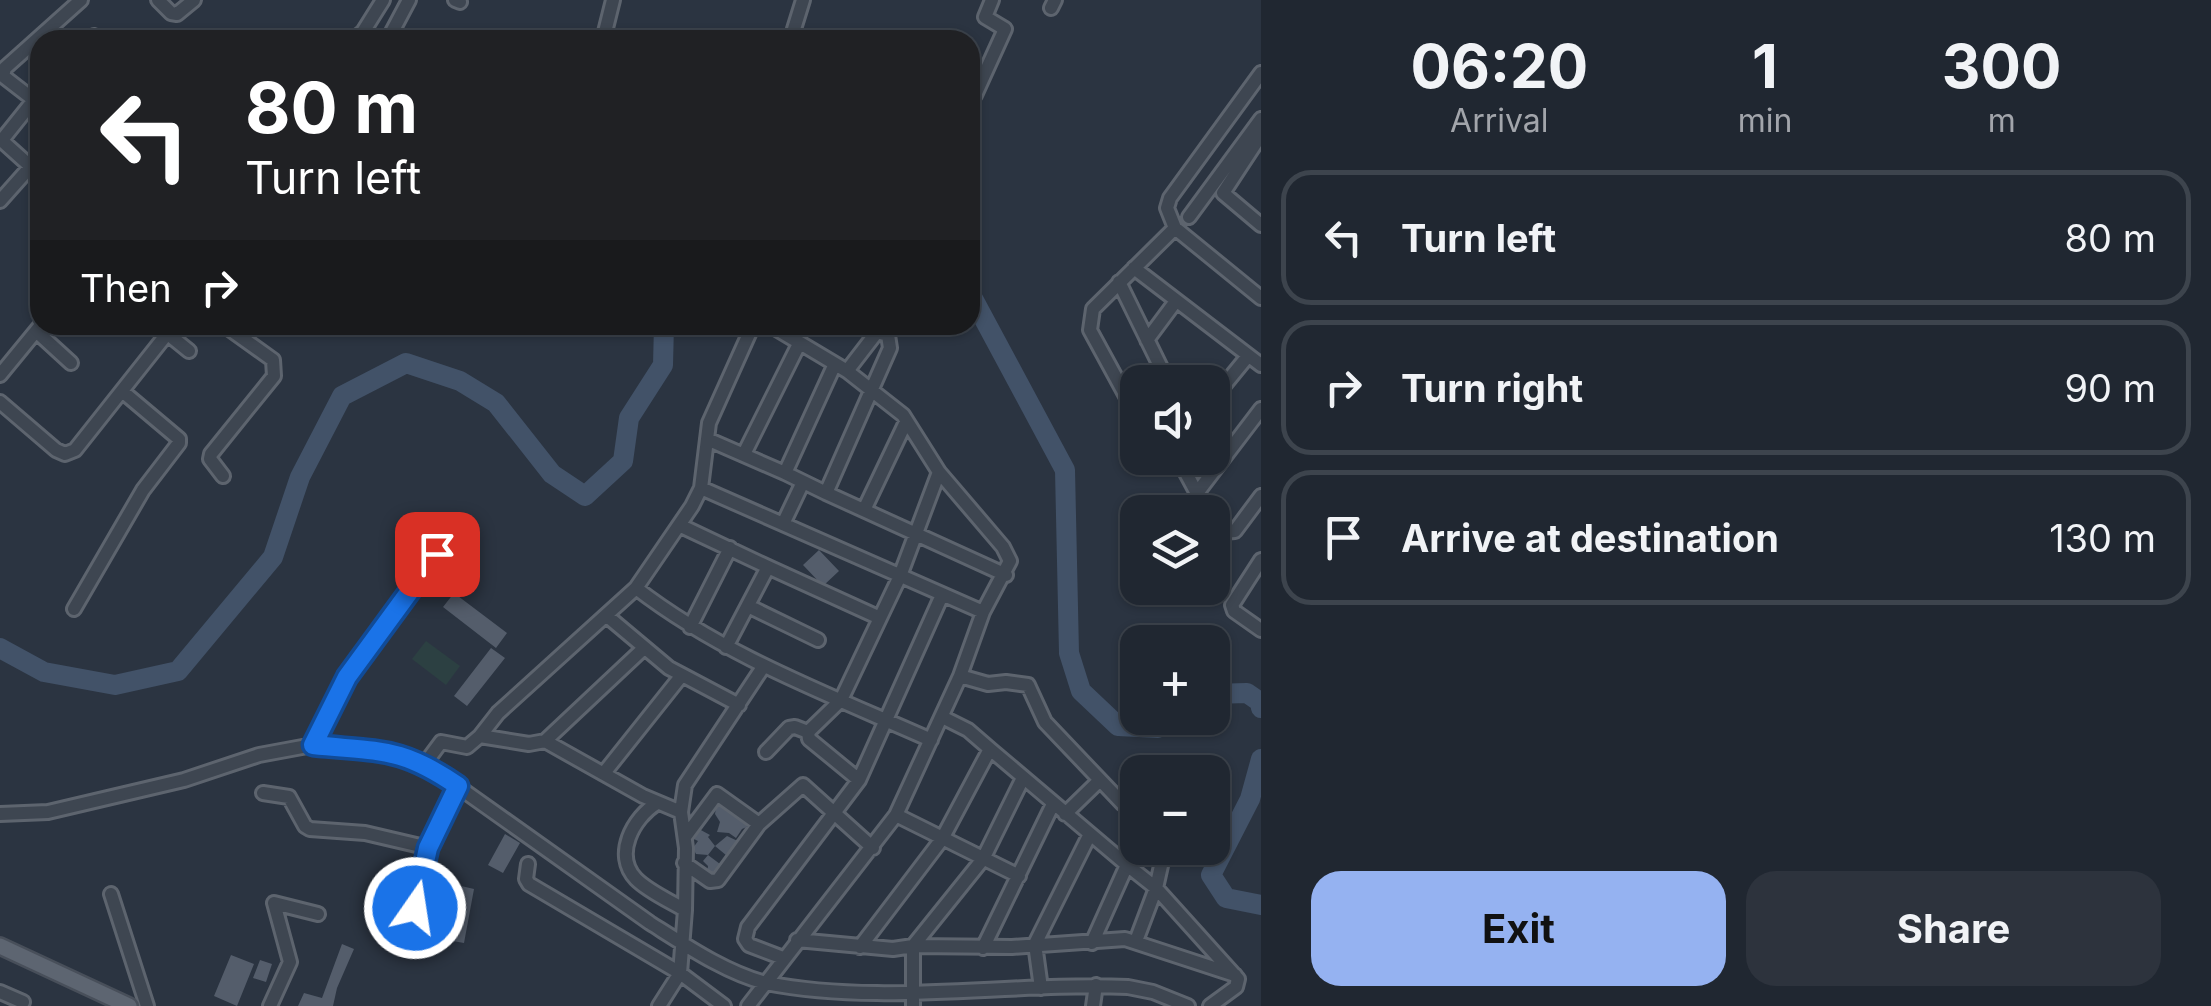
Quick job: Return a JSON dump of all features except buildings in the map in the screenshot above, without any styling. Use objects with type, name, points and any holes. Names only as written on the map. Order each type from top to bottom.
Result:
[{"type":"main road","points":[[0,946],[129,1006]]},
{"type":"street","points":[[47,30],[81,0]]},
{"type":"street","points":[[158,0],[177,14],[194,0]]},
{"type":"street","points":[[363,30],[383,0]]},
{"type":"street","points":[[393,30],[410,0]]},
{"type":"street","points":[[605,30],[612,0]]},
{"type":"street","points":[[794,29],[803,0]]},
{"type":"street","points":[[980,84],[1005,30],[985,17],[992,0]]},
{"type":"street","points":[[30,45],[4,68],[3,76],[30,97]]},
{"type":"street","points":[[1261,73],[1170,198],[1167,208],[1174,228],[1261,298]]},
{"type":"street","points":[[30,109],[1,139],[30,158]]},
{"type":"street","points":[[1189,217],[1261,119]]},
{"type":"street","points":[[1261,135],[1222,193],[1261,224]]},
{"type":"street","points":[[0,201],[30,166]]},
{"type":"street","points":[[1120,384],[1089,325],[1093,309],[1174,228]]},
{"type":"street","points":[[1134,268],[1261,365]]},
{"type":"street","points":[[1119,282],[1160,365]]},
{"type":"street","points":[[1148,340],[1176,301]]},
{"type":"street","points":[[0,375],[33,335]]},
{"type":"street","points":[[45,335],[71,363]]},
{"type":"street","points":[[0,402],[65,454],[75,450],[166,335]]},
{"type":"street","points":[[176,335],[189,351]]},
{"type":"street","points":[[223,476],[210,459],[211,454],[274,376],[273,360],[248,335]]},
{"type":"street","points":[[424,765],[441,742],[467,746],[480,736],[498,712],[636,588],[701,488],[709,423],[749,335]]},
{"type":"street","points":[[748,1006],[896,815],[1010,561],[939,472],[906,422],[873,390],[785,335]]},
{"type":"street","points":[[785,473],[841,369],[873,335]]},
{"type":"street","points":[[826,493],[890,348],[885,335]]},
{"type":"street","points":[[744,454],[799,344]]},
{"type":"street","points":[[1230,378],[1248,356]]},
{"type":"street","points":[[74,609],[144,490],[179,443],[122,391]]},
{"type":"street","points":[[1188,475],[1198,493],[1261,409]]},
{"type":"street","points":[[864,510],[906,422]]},
{"type":"street","points":[[707,439],[1006,575]]},
{"type":"street","points":[[808,732],[841,700],[918,536],[939,472]]},
{"type":"street","points":[[783,524],[803,482]]},
{"type":"street","points":[[701,488],[984,612]]},
{"type":"street","points":[[1230,531],[1235,531],[1261,496]]},
{"type":"street","points":[[679,526],[880,618]]},
{"type":"street","points":[[313,745],[347,677],[457,528]]},
{"type":"street","points":[[690,627],[730,548]]},
{"type":"street","points":[[1261,560],[1232,605],[1234,611],[1261,630]]},
{"type":"street","points":[[726,647],[768,567]]},
{"type":"street","points":[[636,588],[690,627],[726,647],[931,740]]},
{"type":"street","points":[[784,958],[750,945],[746,933],[858,780],[942,596]]},
{"type":"street","points":[[748,606],[818,640]]},
{"type":"street","points":[[607,616],[643,649],[682,675],[740,705]]},
{"type":"street","points":[[480,736],[540,744],[643,649]]},
{"type":"street","points":[[659,1006],[680,973],[684,944],[685,837],[681,812],[685,785],[763,666]]},
{"type":"street","points":[[604,773],[682,675]]},
{"type":"street","points":[[960,676],[988,684],[1028,685],[1045,722],[1120,801]]},
{"type":"street","points":[[942,717],[968,730],[1120,859]]},
{"type":"street","points":[[766,752],[789,728],[808,732]]},
{"type":"street","points":[[808,732],[809,739],[858,780]]},
{"type":"street","points":[[545,740],[657,803],[681,812]]},
{"type":"street","points":[[0,814],[48,812],[184,780],[259,755],[313,745],[390,751],[424,765],[458,786],[622,905],[684,944],[765,983],[913,1000],[1096,985],[1140,989],[1183,1005]]},
{"type":"street","points":[[860,948],[942,838],[990,748]]},
{"type":"street","points":[[913,1000],[913,946],[983,859],[1023,778]]},
{"type":"street","points":[[1065,814],[1100,780]]},
{"type":"street","points":[[684,863],[714,882],[759,824],[803,785],[873,848]]},
{"type":"street","points":[[407,940],[428,848],[458,786]]},
{"type":"street","points":[[263,793],[290,797],[310,829],[366,834],[428,848]]},
{"type":"street","points":[[685,837],[717,794],[759,824]]},
{"type":"street","points":[[657,803],[642,814],[627,838],[626,857],[638,881],[686,910]]},
{"type":"street","points":[[983,948],[1053,804]]},
{"type":"street","points":[[896,815],[1019,876]]},
{"type":"street","points":[[1041,988],[1034,944],[1090,834]]},
{"type":"street","points":[[528,864],[529,884],[680,973],[724,1006]]},
{"type":"street","points":[[1092,943],[1127,865],[1156,888],[1235,975],[1236,987],[1210,1006]]},
{"type":"street","points":[[1136,940],[1161,865]]},
{"type":"street","points":[[111,894],[147,1006]]},
{"type":"street","points":[[270,1006],[290,962],[274,902],[318,914]]},
{"type":"street","points":[[797,940],[894,949],[1136,940],[1205,968],[1235,975]]},
{"type":"street","points":[[1093,1006],[1096,985]]},
{"type":"street","points":[[0,992],[23,1002]]},
{"type":"green space","points":[[426,641],[460,666],[446,685],[412,659]]},
{"type":"waterway","points":[[980,312],[1065,470],[1069,653],[1081,691],[1120,726]]},
{"type":"waterway","points":[[0,648],[44,672],[115,685],[178,671],[273,557],[300,477],[342,396],[406,363],[460,381],[496,403],[552,474],[585,496],[623,461],[629,418],[663,365],[664,335]]},
{"type":"waterway","points":[[1230,693],[1247,693],[1260,702],[1261,708]]},
{"type":"waterway","points":[[1261,759],[1250,799],[1211,875],[1226,898],[1261,905]]},
{"type":"route","points":[[415,908],[428,848],[458,786],[412,757],[390,751],[313,745],[347,677],[437,554]]}]
